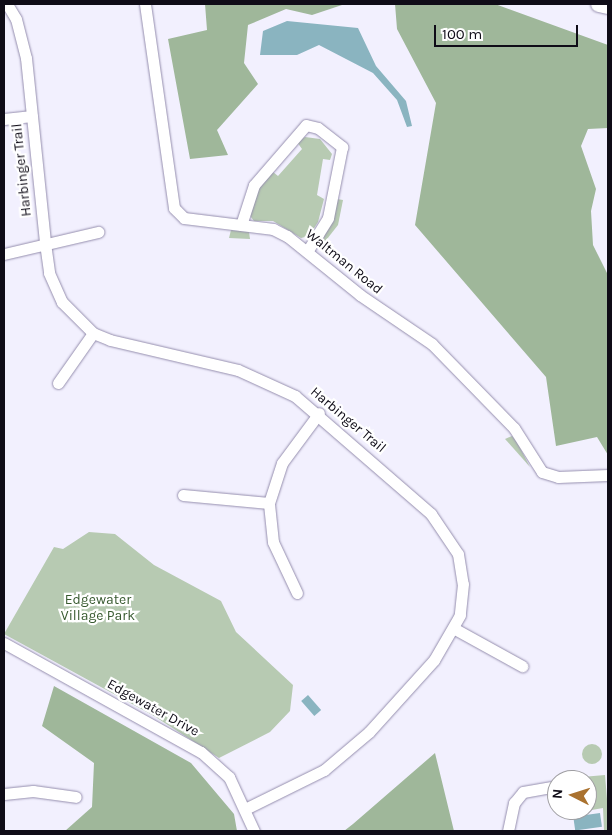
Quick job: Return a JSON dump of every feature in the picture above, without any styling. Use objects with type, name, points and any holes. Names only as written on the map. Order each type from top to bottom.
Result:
[{"type":"main road","points":[[599,4],[608,6]]},
{"type":"street","name":"Harbinger Trail","points":[[6,4],[23,41],[45,243],[55,290],[93,333],[129,346],[251,375],[277,386],[319,414],[449,535],[458,554],[463,584],[455,629],[397,704],[346,753],[292,789],[247,808]]},
{"type":"street","name":"Waltman Road","points":[[145,4],[174,208],[189,221],[273,229],[308,250],[360,296],[432,344],[514,428],[542,472],[558,477],[608,475]]},
{"type":"street","points":[[4,118],[32,116]]},
{"type":"street","points":[[241,225],[254,185],[306,125],[318,128],[342,146],[328,218],[308,250]]},
{"type":"street","points":[[4,254],[98,232]]},
{"type":"street","points":[[58,383],[93,333]]},
{"type":"street","points":[[297,593],[273,542],[269,503],[282,463],[319,414]]},
{"type":"street","points":[[183,495],[269,503]]},
{"type":"street","points":[[455,629],[522,666]]},
{"type":"street","name":"Edgewater Drive","points":[[4,644],[201,752],[229,776],[247,808],[254,831]]},
{"type":"street","points":[[508,831],[514,803],[523,792],[547,788]]},
{"type":"street","points":[[4,794],[33,791],[76,797]]},
{"type":"green space","points":[[205,4],[345,4],[312,15],[286,9],[248,25],[244,63],[258,84],[217,130],[228,155],[190,159],[168,39],[207,30]]},
{"type":"green space","points":[[395,4],[495,4],[608,45],[608,128],[588,129],[581,146],[596,189],[591,211],[593,245],[608,275],[608,455],[597,437],[556,446],[546,377],[415,225],[436,103],[397,29]]},
{"type":"green space","points":[[305,137],[320,139],[332,154],[330,160],[323,159],[317,195],[324,199],[318,222],[309,236],[301,238],[273,221],[254,221],[247,212],[256,190],[273,172],[278,176],[302,149],[297,142]]},
{"type":"green space","points":[[337,199],[343,200],[338,225],[320,248]]},
{"type":"green space","points":[[231,230],[249,232],[250,239],[229,238]]},
{"type":"green space","points":[[512,436],[517,442],[530,467],[505,439]]},
{"type":"green space","name":"Edgewater Village Park","points":[[89,532],[115,534],[154,565],[221,601],[236,632],[293,685],[290,711],[270,732],[219,758],[154,716],[4,634],[54,547],[63,549]]},
{"type":"green space","points":[[54,686],[191,763],[234,814],[237,831],[65,831],[92,807],[94,763],[42,726]]},
{"type":"green space","points":[[592,744],[599,747],[602,754],[599,761],[592,764],[585,761],[582,754],[585,747]]},
{"type":"green space","points":[[435,753],[454,831],[344,831],[353,824]]},
{"type":"green space","points":[[605,775],[608,831],[604,831],[603,808],[597,809],[597,776]]},
{"type":"water","points":[[287,21],[358,28],[376,66],[406,101],[412,126],[407,127],[397,100],[373,73],[319,45],[297,55],[260,55],[263,31]]},
{"type":"water","points":[[308,695],[321,710],[314,716],[301,701]]},
{"type":"water","points":[[597,813],[600,813],[602,827],[575,831],[574,820],[597,820]]}]
